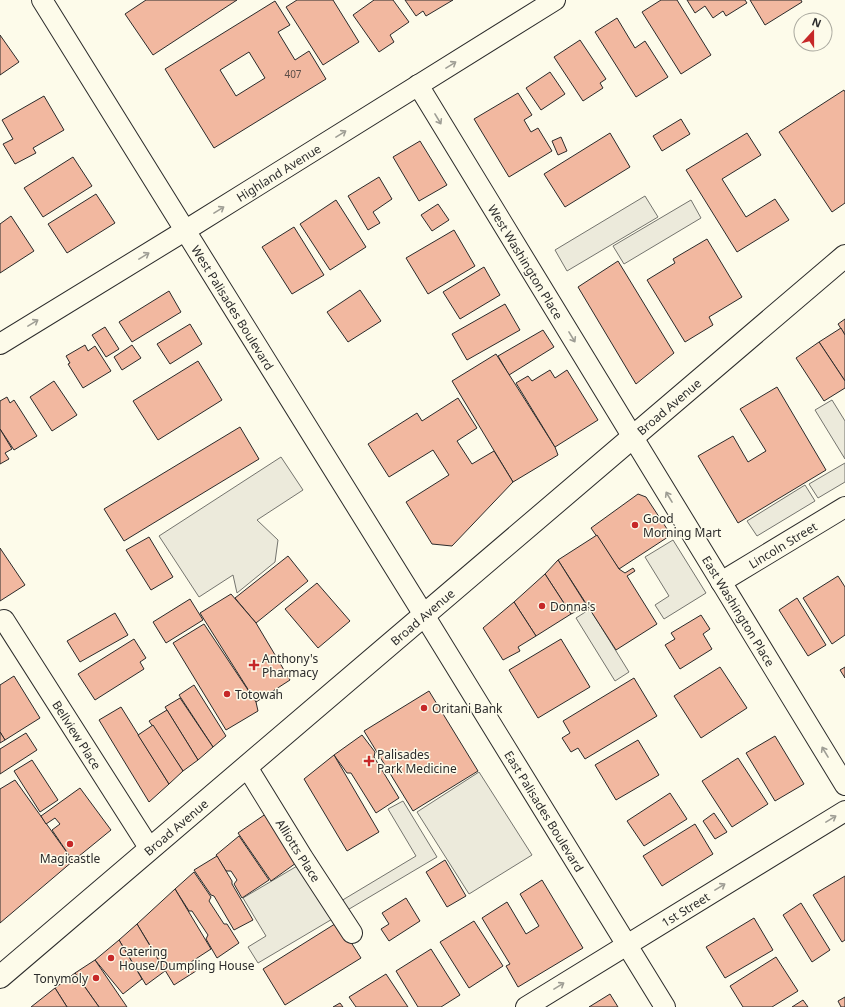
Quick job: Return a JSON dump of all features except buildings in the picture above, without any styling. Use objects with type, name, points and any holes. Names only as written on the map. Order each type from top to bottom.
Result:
[{"type":"main road","name":"Broad Avenue","points":[[0,977],[845,256]]},
{"type":"street","name":"West Palisades Boulevard","points":[[42,0],[424,615]]},
{"type":"street","name":"Highland Avenue","points":[[0,344],[555,0]]},
{"type":"street","name":"West Washington Place","points":[[418,85],[633,438]]},
{"type":"street","name":"East Washington Place","points":[[633,438],[845,785]]},
{"type":"street","name":"Lincoln Street","points":[[721,582],[845,507]]},
{"type":"street","name":"East Palisades Boulevard","points":[[424,615],[666,1007]]},
{"type":"street","name":"Bellview Place","points":[[4,620],[150,849]]},
{"type":"street","name":"Alliotts Place","points":[[247,767],[352,933]]},
{"type":"street","name":"1st Street","points":[[526,1007],[845,811]]},
{"type":"shaded area","points":[[645,196],[658,217],[567,271],[555,250]]},
{"type":"shaded area","points":[[691,200],[701,218],[624,264],[613,246]]},
{"type":"shaded area","points":[[832,400],[845,421],[845,459],[815,410]]},
{"type":"shaded area","points":[[281,457],[303,490],[257,520],[278,540],[275,562],[237,593],[233,575],[199,597],[159,536]]},
{"type":"shaded area","points":[[845,463],[845,482],[818,498],[809,484]]},
{"type":"shaded area","points":[[805,485],[815,501],[757,536],[747,521]]},
{"type":"shaded area","points":[[673,540],[706,593],[664,619],[655,605],[669,596],[645,557]]},
{"type":"shaded area","points":[[590,609],[629,672],[615,681],[576,618]]},
{"type":"shaded area","points":[[479,772],[532,855],[469,894],[417,812]]},
{"type":"shaded area","points":[[403,801],[437,857],[258,963],[248,947],[266,936],[243,898],[314,856],[341,901],[416,856],[388,809]]},
{"type":"place","name":"Good Morning Mart","points":[[635,525]]},
{"type":"place","name":"Donna's","points":[[542,606]]},
{"type":"place","name":"Anthony's Pharmacy","points":[[254,665]]},
{"type":"place","name":"Totowah","points":[[227,694]]},
{"type":"place","name":"Oritani Bank","points":[[424,708]]},
{"type":"place","name":"Palisades Park Medicine","points":[[369,761]]},
{"type":"place","name":"Magicastle","points":[[70,844]]},
{"type":"place","name":"Catering House/Dumpling House","points":[[111,958]]},
{"type":"place","name":"Tonymoly","points":[[96,978]]}]
